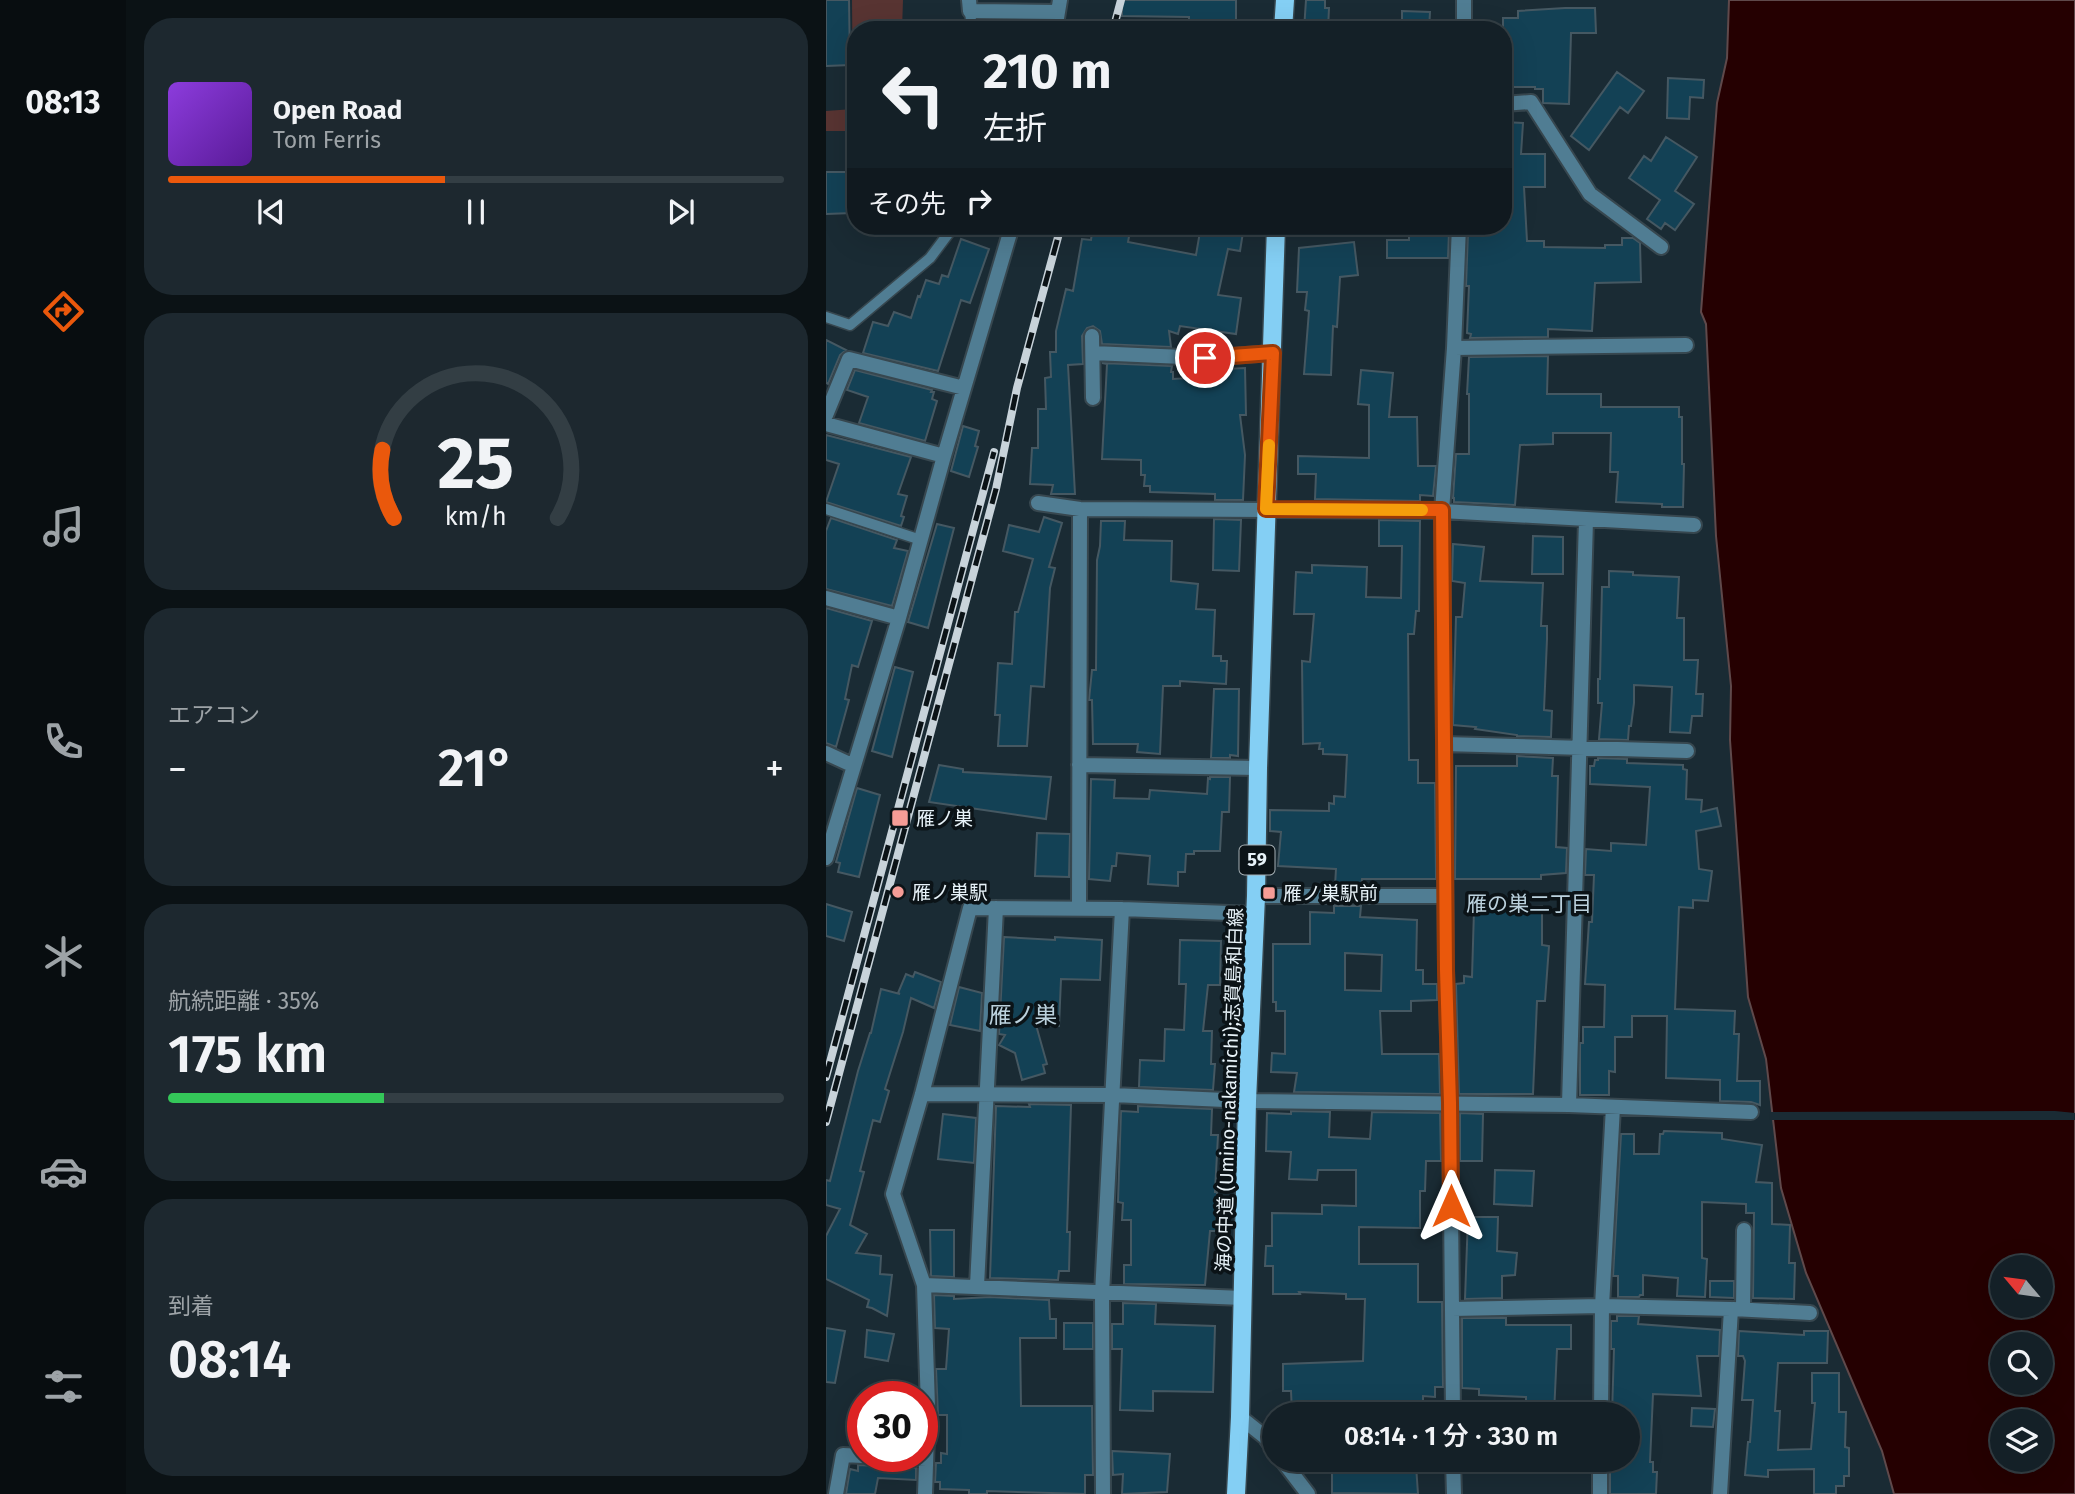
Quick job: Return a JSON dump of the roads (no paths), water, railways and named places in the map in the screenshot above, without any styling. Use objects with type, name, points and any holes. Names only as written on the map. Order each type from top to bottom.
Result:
[{"type":"main road","points":[[1284,21],[1285,0]]},
{"type":"main road","name":"海の中道 (Umino-nakamichi);志賀島和白線","points":[[1236,1494],[1276,235]]},
{"type":"street","points":[[1464,0],[1464,21]]},
{"type":"street","points":[[969,5],[1059,6]]},
{"type":"street","points":[[1512,103],[1531,102],[1590,194],[1661,247]]},
{"type":"street","points":[[826,858],[828,841],[899,618],[1009,235]]},
{"type":"street","points":[[1453,1402],[1442,510],[1454,348],[1459,235]]},
{"type":"street","points":[[1092,336],[1093,398]]},
{"type":"street","points":[[1454,348],[1686,345]]},
{"type":"street","points":[[1093,352],[1205,358],[1273,353]]},
{"type":"street","points":[[826,415],[849,359],[964,388]]},
{"type":"street","points":[[826,424],[944,456]]},
{"type":"street","points":[[1038,503],[1080,509],[1442,510],[1694,525]]},
{"type":"street","points":[[1079,909],[1080,509]]},
{"type":"street","points":[[1570,1105],[1586,520]]},
{"type":"street","points":[[826,598],[899,618]]},
{"type":"street","points":[[1444,744],[1687,751]]},
{"type":"street","points":[[826,753],[854,766]]},
{"type":"street","points":[[1079,765],[1258,768]]},
{"type":"street","points":[[1256,896],[1445,896]]},
{"type":"street","points":[[927,1381],[924,1285],[893,1194],[970,908],[1122,909],[1256,914]]},
{"type":"street","points":[[977,1286],[996,908]]},
{"type":"street","points":[[1103,1494],[1102,1294],[1122,909]]},
{"type":"street","points":[[922,1094],[1113,1095],[1247,1101],[1570,1105],[1751,1112]]},
{"type":"street","points":[[1601,1402],[1602,1306],[1612,1107]]},
{"type":"street","points":[[1720,1494],[1744,1230]]},
{"type":"street","points":[[924,1285],[1243,1298]]},
{"type":"street","points":[[1452,1309],[1602,1306],[1810,1312]]},
{"type":"street","points":[[1240,1417],[1262,1435]]},
{"type":"street","points":[[836,1494],[843,1455],[847,1455]]},
{"type":"street","points":[[925,1494],[926,1472]]},
{"type":"street","points":[[1291,1472],[1307,1494]]},
{"type":"street","points":[[1453,1472],[1454,1494]]},
{"type":"street","points":[[1600,1472],[1600,1494]]},
{"type":"lane","points":[[826,317],[850,325],[930,258],[947,235]]},
{"type":"lane","points":[[826,509],[921,540]]},
{"type":"railway","points":[[1115,21],[1121,0]]},
{"type":"railway","points":[[826,1122],[996,489],[1017,388],[1059,235]]},
{"type":"railway","points":[[826,1077],[994,452]]},
{"type":"place","name":"雁ノ巣","points":[[900,818]]},
{"type":"place","name":"雁ノ巣駅","points":[[898,892]]},
{"type":"place","name":"雁ノ巣駅前","points":[[1269,893]]},
{"type":"district","name":"雁の巣二丁目","points":[[1529,904]]},
{"type":"district","name":"雁ノ巣","points":[[1023,1015]]}]
